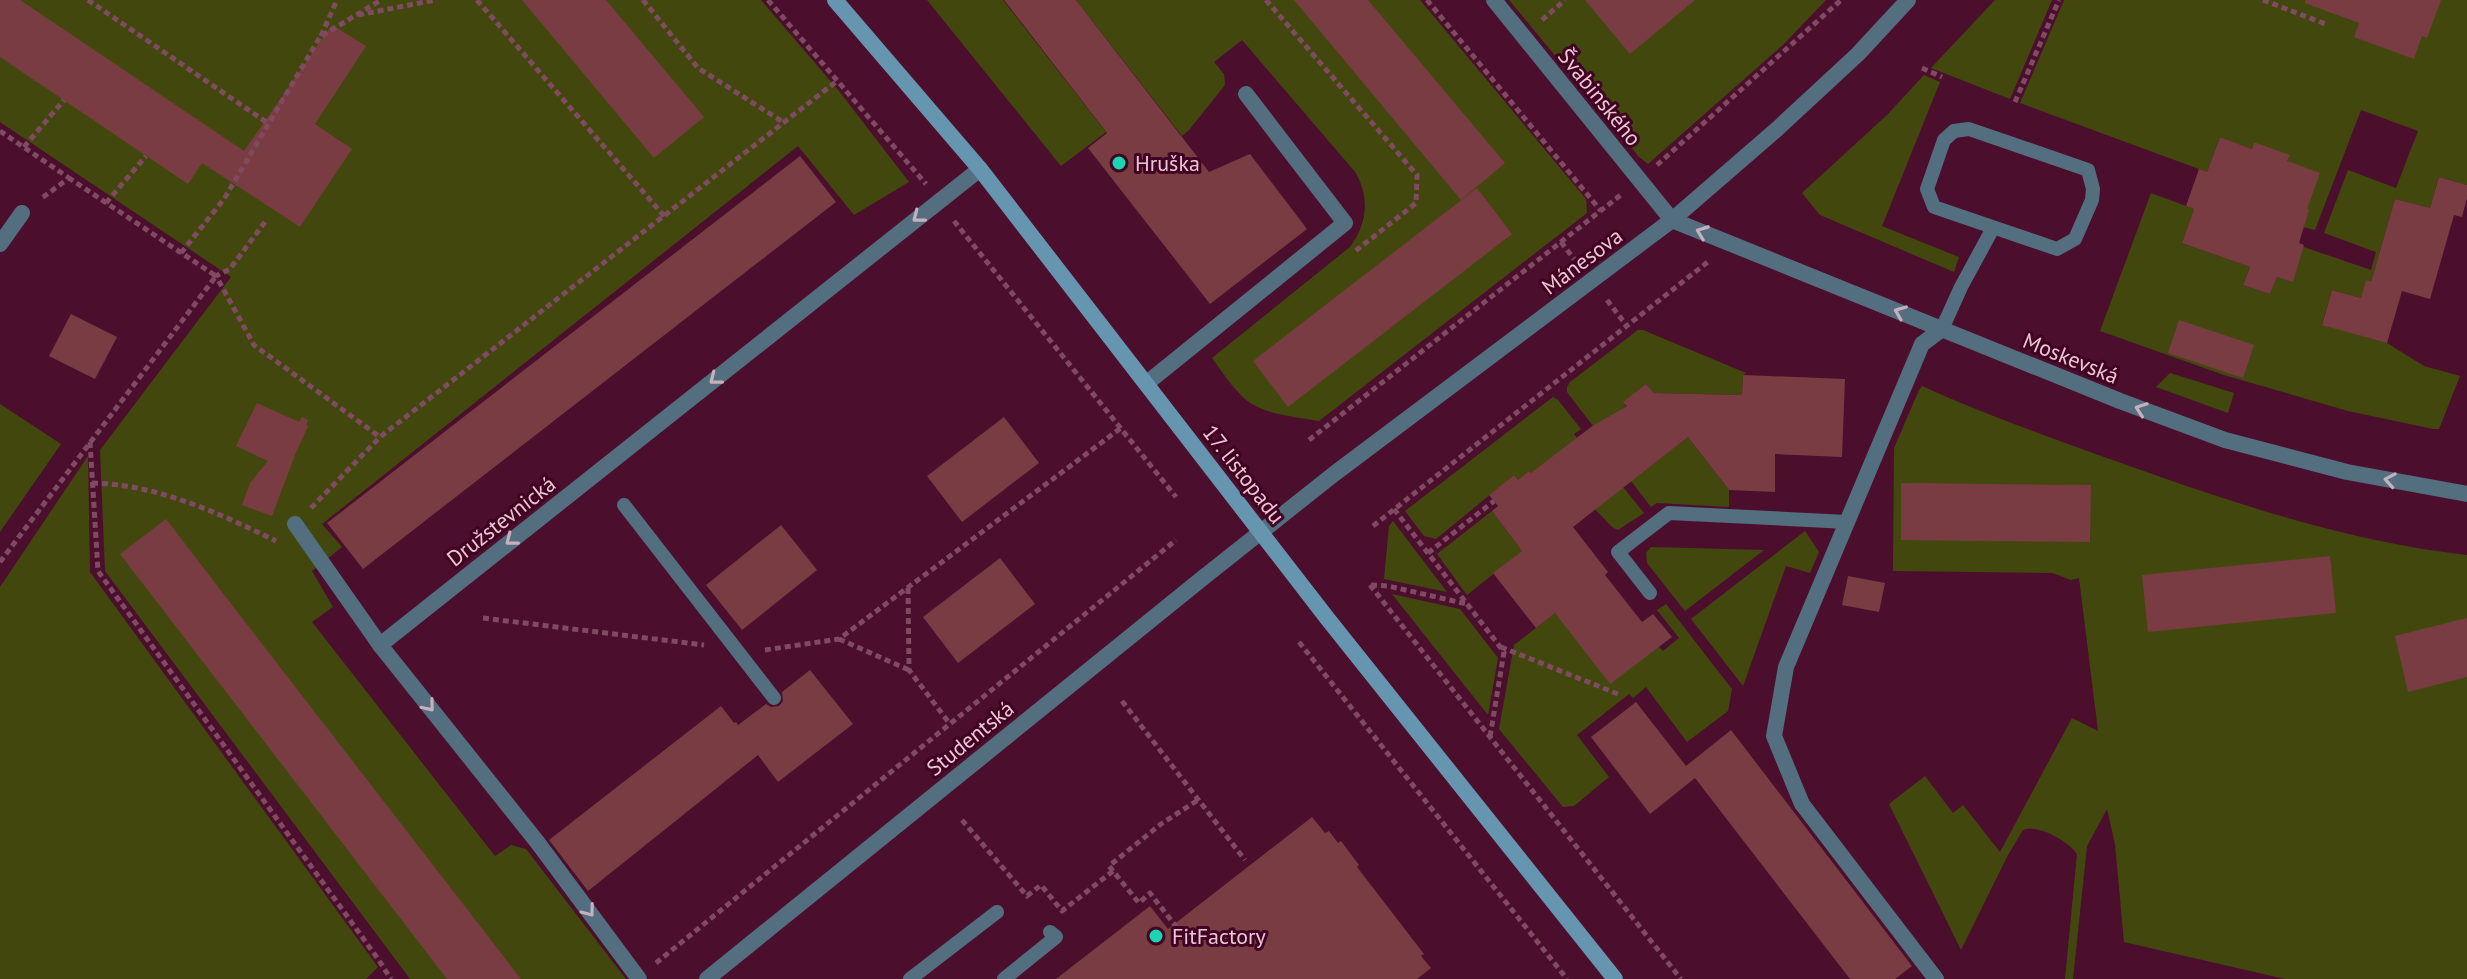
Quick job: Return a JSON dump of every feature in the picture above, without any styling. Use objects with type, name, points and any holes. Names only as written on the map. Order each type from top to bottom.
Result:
[{"type":"street","name":"17. listopadu","points":[[835,0],[980,169],[1327,618],[1615,979]]},
{"type":"street","name":"Švabinského","points":[[1494,0],[1672,220]]},
{"type":"street","name":"Mánesova","points":[[1261,532],[1672,220],[1858,54],[1908,0]]},
{"type":"street","points":[[1147,383],[1345,223],[1246,94]]},
{"type":"street","name":"Družstevnická","points":[[380,645],[980,169]]},
{"type":"street","points":[[0,244],[22,213]]},
{"type":"street","name":"Moskevská","points":[[1672,220],[2120,401],[2225,440],[2347,472],[2467,494]]},
{"type":"street","points":[[1936,979],[1802,804],[1774,736],[1786,667],[1922,344],[1942,329]]},
{"type":"street","points":[[295,524],[380,645],[538,843],[639,978]]},
{"type":"street","name":"Studentská","points":[[707,979],[1261,532]]},
{"type":"lane","points":[[1969,129],[2088,170],[2093,189],[2092,200],[2075,239],[2057,249],[1993,228],[1934,207],[1927,189],[1944,140],[1954,131],[1969,129]]},
{"type":"lane","points":[[1942,329],[1993,228]]},
{"type":"lane","points":[[624,505],[774,698]]},
{"type":"lane","points":[[1650,593],[1618,552],[1669,513],[1847,522]]},
{"type":"lane","points":[[910,979],[997,912]]},
{"type":"lane","points":[[1004,979],[1049,943]]},
{"type":"path","points":[[88,0],[269,124]]},
{"type":"path","points":[[181,253],[224,199],[320,37],[337,0]]},
{"type":"path","points":[[320,37],[381,0]]},
{"type":"path","points":[[355,16],[435,0]]},
{"type":"path","points":[[477,0],[665,217]]},
{"type":"path","points":[[643,0],[698,68],[783,122]]},
{"type":"path","points":[[768,0],[939,201],[1176,497]]},
{"type":"path","points":[[1427,0],[1601,211]]},
{"type":"path","points":[[1309,440],[1639,181],[1841,0]]},
{"type":"path","points":[[2015,102],[2059,0]]},
{"type":"path","points":[[2263,0],[2328,25]]},
{"type":"path","points":[[1922,68],[1942,77]]},
{"type":"path","points":[[92,483],[113,483],[152,492],[225,516],[293,549],[295,524],[380,437],[837,81]]},
{"type":"path","points":[[24,147],[64,100]]},
{"type":"path","points":[[0,131],[216,276],[254,345],[380,437]]},
{"type":"path","points":[[106,203],[146,156]]},
{"type":"path","points":[[22,213],[69,178]]},
{"type":"path","points":[[0,562],[216,276],[230,269],[265,222]]},
{"type":"path","points":[[1561,242],[1574,259]]},
{"type":"path","points":[[1373,526],[1731,243]]},
{"type":"path","points":[[1607,300],[1627,326]]},
{"type":"path","points":[[483,618],[756,652],[839,639],[1121,428]]},
{"type":"path","points":[[90,442],[98,571],[391,979]]},
{"type":"path","points":[[1428,553],[1494,501]]},
{"type":"path","points":[[1394,509],[1504,652],[1490,737]]},
{"type":"path","points":[[639,978],[1176,540]]},
{"type":"path","points":[[1467,604],[1388,586],[1370,585],[1681,979]]},
{"type":"path","points":[[908,588],[909,670]]},
{"type":"path","points":[[839,639],[909,670],[950,724]]},
{"type":"path","points":[[1299,642],[1567,979]]},
{"type":"path","points":[[1500,647],[1618,694]]},
{"type":"path","points":[[1122,701],[1245,860]]},
{"type":"path","points":[[1178,929],[1150,893],[1139,903],[1109,866],[1198,800]]},
{"type":"path","points":[[962,820],[1027,896],[1041,885],[1062,911],[1113,871]]},
{"type":"green space","points":[[0,0],[761,0],[839,91],[909,182],[854,215],[798,146],[322,524],[342,547],[312,571],[333,607],[312,622],[495,856],[511,845],[526,849],[626,979],[410,979],[105,571],[100,450],[231,277],[0,122]]},
{"type":"green space","points":[[927,0],[1003,0],[1106,132],[1061,166]]},
{"type":"green space","points":[[1076,0],[1420,0],[1586,199],[1587,213],[1319,421],[1277,414],[1256,406],[1236,390],[1212,358],[1350,247],[1365,211],[1363,192],[1356,173],[1242,40],[1214,62],[1224,74],[1225,85],[1182,136]]},
{"type":"green space","points":[[1509,0],[1826,0],[1784,44],[1648,164]]},
{"type":"green space","points":[[1995,0],[2052,0],[2010,99],[1931,68]]},
{"type":"green space","points":[[2064,0],[2467,0],[2467,185],[2439,177],[2430,208],[2395,199],[2371,282],[2361,298],[2332,290],[2322,324],[2387,343],[2424,366],[2460,376],[2439,429],[2348,411],[2224,375],[2100,331],[2151,193],[2194,209],[2182,243],[2250,267],[2243,285],[2270,294],[2277,277],[2284,279],[2289,242],[2371,270],[2376,252],[2324,233],[2348,170],[2396,188],[2418,131],[2361,110],[2315,230],[2295,225],[2307,209],[2287,161],[2289,155],[2254,142],[2252,149],[2220,137],[2207,172],[2020,103]]},
{"type":"green space","points":[[1924,75],[1940,82],[1882,226],[1959,257],[1954,272],[1820,215],[1802,193],[1887,115]]},
{"type":"green space","points":[[1638,330],[1746,373],[1743,375],[1742,395],[1654,393],[1646,384],[1624,402],[1626,406],[1598,428],[1593,426],[1567,392],[1567,387]]},
{"type":"green space","points":[[2170,373],[2234,393],[2228,413],[2156,387]]},
{"type":"green space","points":[[1922,386],[2035,432],[2237,503],[2374,540],[2467,555],[2467,979],[2285,979],[2124,942],[2115,844],[2107,809],[2087,846],[2073,979],[2065,979],[2077,854],[2060,839],[2036,829],[2023,830],[1961,950],[1889,804],[1925,776],[1953,813],[1963,805],[2000,852],[2072,718],[2098,731],[2079,578],[2071,580],[2053,573],[1893,571],[1894,448]]},
{"type":"green space","points":[[1553,397],[1581,429],[1574,434],[1577,438],[1535,478],[1529,471],[1518,480],[1514,475],[1436,539],[1424,536],[1405,511]]},
{"type":"green space","points":[[0,404],[61,444],[0,532]]},
{"type":"green space","points":[[1688,437],[1729,490],[1729,507],[1657,503],[1651,507],[1631,481]]},
{"type":"green space","points":[[88,456],[90,572],[378,967],[366,979],[0,979],[0,587]]},
{"type":"green space","points":[[1623,487],[1644,513],[1618,530],[1595,509]]},
{"type":"green space","points":[[1492,511],[1522,551],[1467,595],[1437,554]]},
{"type":"green space","points":[[1393,521],[1447,592],[1384,579],[1389,526]]},
{"type":"green space","points":[[1805,531],[1819,552],[1810,573],[1786,566],[1743,686],[1691,619]]},
{"type":"green space","points":[[1651,547],[1764,550],[1685,611],[1647,563],[1646,553]]},
{"type":"green space","points":[[1392,594],[1460,609],[1498,658],[1488,715]]},
{"type":"green space","points":[[1666,604],[1732,689],[1728,711],[1687,742],[1646,687],[1633,698],[1629,694],[1577,735],[1609,777],[1574,806],[1563,807],[1499,729],[1514,645],[1555,613],[1659,647],[1663,651],[1679,638],[1657,610]]},
{"type":"building","points":[[0,0],[20,0],[244,151],[332,25],[366,46],[315,124],[352,149],[300,227],[202,163],[188,184],[0,57]]},
{"type":"building","points":[[522,0],[606,0],[704,117],[654,158]]},
{"type":"building","points":[[1004,0],[1076,0],[1209,172],[1250,154],[1307,229],[1210,304],[1088,148],[1107,133]]},
{"type":"building","points":[[1294,0],[1368,0],[1505,163],[1461,200]]},
{"type":"building","points":[[1585,0],[1695,0],[1630,54]]},
{"type":"building","points":[[2305,0],[2441,0],[2427,38],[2422,36],[2414,59],[2354,37],[2359,23],[2305,3]]},
{"type":"building","points":[[2220,137],[2252,149],[2254,142],[2290,155],[2287,161],[2320,173],[2307,209],[2299,243],[2304,245],[2293,282],[2277,277],[2270,294],[2243,285],[2250,267],[2182,243],[2194,209],[2186,206],[2199,169],[2207,172]]},
{"type":"building","points":[[800,156],[836,202],[363,569],[327,523]]},
{"type":"building","points":[[2439,177],[2467,185],[2467,198],[2462,217],[2454,215],[2430,299],[2402,291],[2387,343],[2322,325],[2332,290],[2361,298],[2366,280],[2371,282],[2395,199],[2430,208]]},
{"type":"building","points":[[1477,188],[1512,234],[1288,407],[1253,361]]},
{"type":"building","points":[[71,314],[117,337],[95,379],[49,356]]},
{"type":"building","points":[[2179,320],[2254,345],[2243,378],[2168,353]]},
{"type":"building","points":[[1743,375],[1845,379],[1842,457],[1775,454],[1775,492],[1729,490],[1688,437],[1573,527],[1642,622],[1653,614],[1672,637],[1610,684],[1555,613],[1536,628],[1493,573],[1522,551],[1492,511],[1498,506],[1489,495],[1514,475],[1518,480],[1529,471],[1531,473],[1591,427],[1627,406],[1623,402],[1646,384],[1654,393],[1742,395]]},
{"type":"building","points":[[257,403],[299,422],[302,417],[308,420],[272,516],[242,505],[250,483],[268,461],[236,446]]},
{"type":"building","points":[[1004,417],[1039,463],[962,522],[927,476]]},
{"type":"building","points":[[1901,483],[2091,485],[2090,542],[1901,540]]},
{"type":"building","points":[[166,519],[521,979],[447,979],[120,554]]},
{"type":"building","points":[[781,525],[817,570],[742,630],[706,585]]},
{"type":"building","points":[[2330,556],[2336,613],[2148,632],[2142,575]]},
{"type":"building","points":[[1000,558],[1035,604],[958,663],[923,617]]},
{"type":"building","points":[[1848,576],[1885,583],[1879,612],[1842,605]]},
{"type":"building","points":[[2467,618],[2467,677],[2408,692],[2395,636]]},
{"type":"building","points":[[810,670],[853,724],[778,782],[758,755],[588,891],[549,840],[721,706],[738,725],[766,704],[779,706],[783,701],[782,692]]},
{"type":"building","points":[[1636,702],[1686,766],[1731,730],[1912,966],[1895,979],[1850,979],[1695,778],[1650,814],[1591,737]]},
{"type":"building","points":[[1312,817],[1325,833],[1329,831],[1338,843],[1341,841],[1359,865],[1357,867],[1424,954],[1421,956],[1431,968],[1417,979],[1056,979],[1150,906],[1168,929]]},
{"type":"place","name":"Hruška","points":[[1119,163]]},
{"type":"place","name":"FitFactory","points":[[1156,936]]}]
